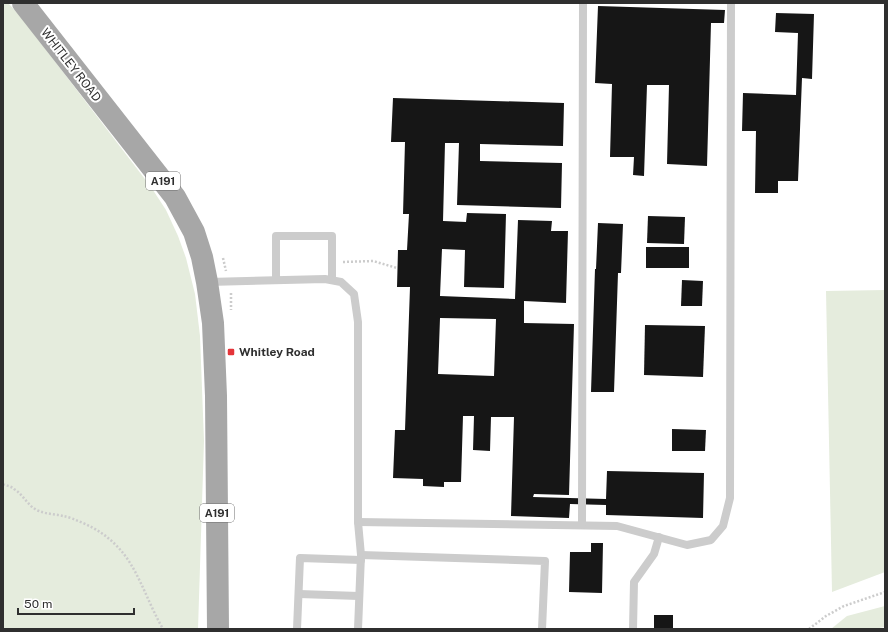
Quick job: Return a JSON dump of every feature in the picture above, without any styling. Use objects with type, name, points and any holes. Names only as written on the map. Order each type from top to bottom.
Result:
[{"type":"main road","name":"WHITLEY ROAD","points":[[23,3],[175,197],[194,232],[202,258],[213,323],[216,396],[218,629]]},
{"type":"lane","points":[[582,525],[583,3]]},
{"type":"lane","points":[[358,522],[617,526],[687,545],[711,540],[723,526],[730,498],[731,3]]},
{"type":"lane","points":[[276,280],[276,236],[332,236],[332,280]]},
{"type":"lane","points":[[207,282],[325,279],[341,282],[354,294],[358,322],[358,522],[361,557],[358,629]]},
{"type":"lane","points":[[632,629],[634,582],[654,554],[659,537]]},
{"type":"lane","points":[[297,629],[300,558],[361,557],[544,561],[542,629]]},
{"type":"lane","points":[[299,594],[359,596]]},
{"type":"path","points":[[221,255],[229,282],[231,312]]},
{"type":"path","points":[[332,262],[372,261],[397,268]]},
{"type":"path","points":[[3,484],[14,488],[34,509],[82,522],[99,531],[114,543],[126,556],[140,580],[148,600],[163,629]]},
{"type":"path","points":[[809,629],[826,616],[844,606],[885,592]]},
{"type":"green space","points":[[3,3],[8,3],[21,17],[151,187],[166,210],[186,258],[195,294],[200,336],[204,441],[198,629],[3,629]]},
{"type":"green space","points":[[885,290],[885,572],[832,592],[826,291]]},
{"type":"green space","points":[[885,606],[885,627],[874,629],[831,629],[847,616]]},
{"type":"building","points":[[598,6],[725,10],[724,23],[711,23],[707,166],[667,164],[669,85],[647,85],[644,176],[633,175],[634,157],[610,157],[612,84],[595,83]]},
{"type":"building","points":[[776,13],[814,14],[812,79],[802,78],[798,181],[778,181],[778,193],[755,193],[756,131],[742,131],[743,93],[796,95],[798,33],[775,32]]},
{"type":"building","points":[[393,98],[564,103],[563,146],[480,144],[480,161],[562,163],[561,208],[457,205],[459,143],[445,143],[443,221],[466,222],[467,213],[506,214],[504,288],[464,287],[465,250],[442,249],[440,296],[515,299],[518,220],[552,221],[551,231],[568,231],[566,303],[524,301],[524,323],[574,324],[569,495],[534,494],[533,497],[606,499],[607,471],[704,473],[703,518],[606,515],[606,505],[570,504],[569,518],[511,516],[514,417],[491,417],[490,451],[473,450],[474,416],[463,416],[461,482],[444,482],[444,487],[423,486],[423,479],[393,478],[395,430],[405,430],[410,287],[397,287],[398,250],[407,250],[409,214],[403,214],[405,142],[391,142]],"holes":[[[440,318],[496,319],[494,376],[438,374]]]},
{"type":"building","points":[[648,216],[685,217],[684,244],[647,243]]},
{"type":"building","points":[[598,223],[623,224],[621,273],[618,273],[614,392],[591,392]]},
{"type":"building","points":[[646,247],[689,247],[689,268],[646,268]]},
{"type":"building","points":[[682,280],[703,281],[702,306],[681,306]]},
{"type":"building","points":[[645,325],[705,326],[703,377],[644,375]]},
{"type":"building","points":[[672,429],[706,430],[705,451],[672,451]]},
{"type":"building","points":[[591,543],[603,543],[602,593],[569,592],[570,552],[591,552]]},
{"type":"building","points":[[654,615],[673,615],[673,629],[654,629]]},
{"type":"place","name":"Whitley Road","points":[[231,352]]}]
